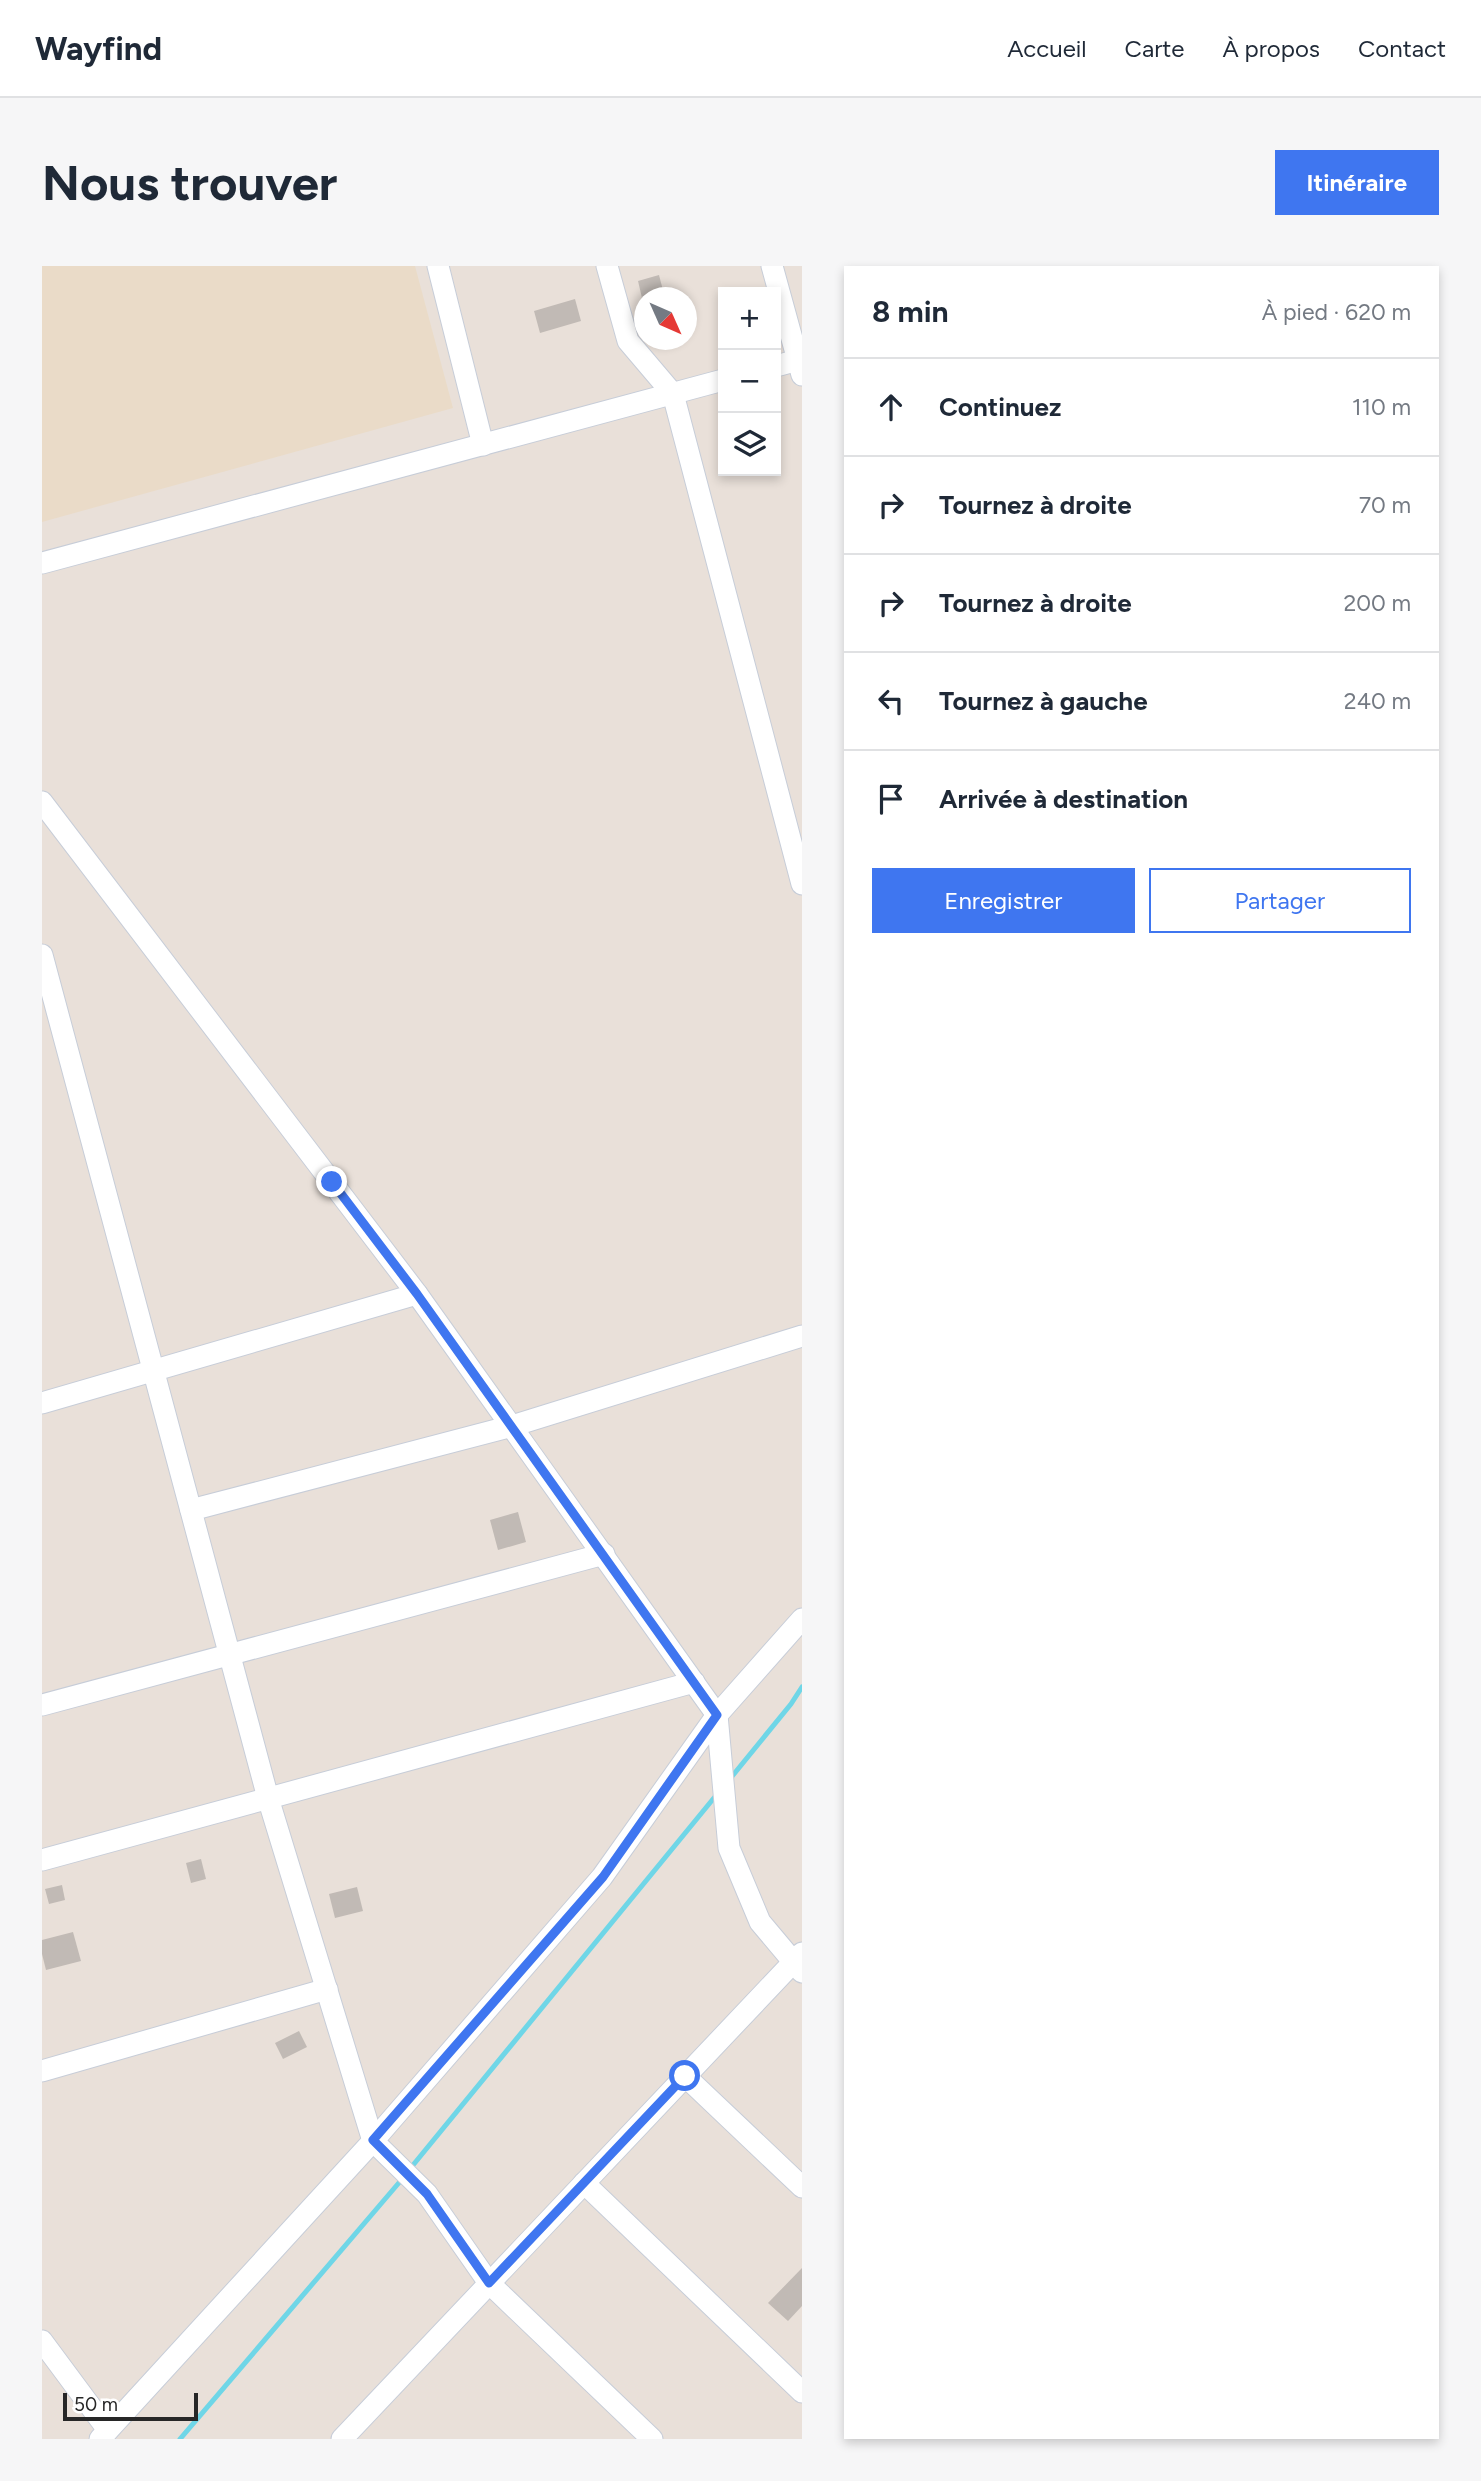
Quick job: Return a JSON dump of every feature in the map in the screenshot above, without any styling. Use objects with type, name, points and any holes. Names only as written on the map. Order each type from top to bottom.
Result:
[{"type":"street","points":[[438,266],[483,445]]},
{"type":"street","points":[[607,266],[628,341],[673,394],[802,884]]},
{"type":"street","points":[[772,266],[801,365],[781,366]]},
{"type":"street","points":[[42,564],[718,381]]},
{"type":"street","points":[[42,802],[417,1294],[717,1715],[729,1848],[760,1922],[799,1962],[685,2076],[342,2439]]},
{"type":"street","points":[[42,955],[268,1798],[373,2140],[427,2194],[489,2283],[652,2439]]},
{"type":"street","points":[[42,1403],[417,1294]]},
{"type":"street","points":[[191,1510],[512,1426],[802,1336]]},
{"type":"street","points":[[42,1705],[604,1554]]},
{"type":"street","points":[[42,2341],[104,2435],[373,2140],[603,1877],[717,1715],[802,1619]]},
{"type":"street","points":[[42,1860],[694,1682]]},
{"type":"street","points":[[42,2071],[327,1989]]},
{"type":"street","points":[[685,2076],[802,2187]]},
{"type":"street","points":[[584,2183],[802,2392]]},
{"type":"shaded area","points":[[42,266],[415,266],[453,408],[42,522]]},
{"type":"building","points":[[659,275],[662,287],[639,287],[638,281]]},
{"type":"building","points":[[575,299],[581,321],[540,333],[534,311]]},
{"type":"building","points":[[518,1512],[526,1542],[498,1550],[490,1520]]},
{"type":"building","points":[[201,1859],[206,1879],[191,1883],[186,1863]]},
{"type":"building","points":[[62,1885],[65,1900],[49,1904],[45,1889]]},
{"type":"building","points":[[357,1887],[363,1911],[335,1918],[329,1894]]},
{"type":"building","points":[[73,1932],[81,1961],[46,1970],[42,1940]]},
{"type":"building","points":[[299,2031],[307,2047],[283,2059],[275,2043]]},
{"type":"building","points":[[802,2268],[802,2306],[788,2321],[768,2303]]},
{"type":"waterway","points":[[729,1780],[802,1687]]},
{"type":"waterway","points":[[409,2170],[718,1793]]},
{"type":"waterway","points":[[180,2439],[403,2178]]},
{"type":"route","points":[[332,1182],[417,1294],[717,1715],[603,1877],[373,2140],[427,2194],[489,2283],[685,2076]]}]
